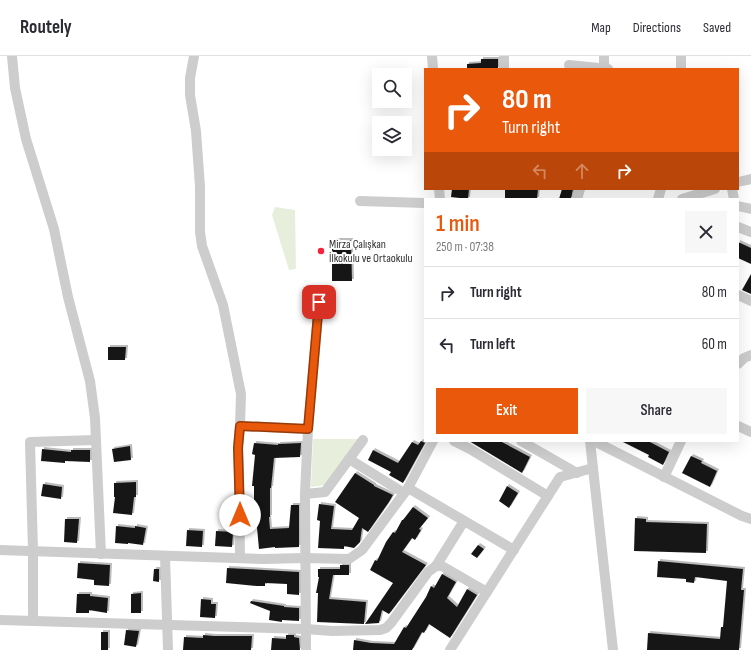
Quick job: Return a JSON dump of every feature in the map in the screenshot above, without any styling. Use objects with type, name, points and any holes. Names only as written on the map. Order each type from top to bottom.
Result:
[{"type":"street","points":[[12,56],[15,88],[26,139],[54,229],[68,297],[90,381],[96,418],[101,554]]},
{"type":"street","points":[[194,56],[190,78],[190,95],[196,130],[200,187],[200,232],[202,246],[223,304],[241,394],[238,448],[240,558]]},
{"type":"street","points":[[432,56],[433,68]]},
{"type":"street","points":[[504,56],[504,68]]},
{"type":"street","points":[[604,56],[604,68]]},
{"type":"street","points":[[680,56],[681,68]]},
{"type":"street","points":[[569,63],[598,68]]},
{"type":"street","points":[[739,182],[751,179]]},
{"type":"street","points":[[685,198],[712,190]]},
{"type":"street","points":[[360,201],[424,203]]},
{"type":"street","points":[[739,206],[751,209]]},
{"type":"street","points":[[739,227],[751,232]]},
{"type":"street","points":[[739,295],[751,301]]},
{"type":"street","points":[[306,650],[305,558],[308,429],[319,302]]},
{"type":"street","points":[[240,426],[308,429]]},
{"type":"street","points":[[739,426],[751,432]]},
{"type":"street","points":[[33,620],[30,442],[96,440]]},
{"type":"street","points":[[306,494],[325,492],[363,440]]},
{"type":"street","points":[[0,550],[240,558],[349,559],[362,550],[406,490],[432,442]]},
{"type":"street","points":[[456,442],[548,496]]},
{"type":"street","points":[[523,442],[577,473]]},
{"type":"street","points":[[590,442],[613,650]]},
{"type":"street","points":[[596,442],[742,516],[751,519]]},
{"type":"street","points":[[664,477],[681,442]]},
{"type":"street","points":[[349,459],[464,521],[514,550]]},
{"type":"street","points":[[450,650],[560,477],[593,468]]},
{"type":"street","points":[[0,620],[306,628],[346,631],[380,630],[386,628],[391,623],[428,572],[436,566],[464,521]]},
{"type":"street","points":[[165,556],[168,650]]},
{"type":"street","points":[[436,566],[442,566],[487,592]]},
{"type":"green space","points":[[275,207],[295,210],[296,269],[289,270],[272,215]]},
{"type":"green space","points":[[313,439],[358,439],[326,485],[311,487]]},
{"type":"building","points":[[481,59],[498,59],[498,68],[467,68],[467,64],[481,63]]},
{"type":"building","points":[[452,190],[469,190],[468,198],[451,197]]},
{"type":"building","points":[[505,190],[538,190],[537,198],[505,198]]},
{"type":"building","points":[[562,190],[573,190],[571,198],[559,198]]},
{"type":"building","points":[[332,240],[351,240],[352,281],[332,281]]},
{"type":"building","points":[[739,242],[751,248],[751,264],[739,258]]},
{"type":"building","points":[[751,274],[751,294],[742,290]]},
{"type":"building","points":[[108,347],[126,347],[125,360],[108,360]]},
{"type":"building","points":[[421,441],[425,443],[403,483],[389,475],[391,472],[368,460],[373,450],[398,463],[412,442],[418,445]]},
{"type":"building","points":[[471,442],[502,442],[530,457],[522,473]]},
{"type":"building","points":[[623,442],[650,442],[669,452],[663,465],[648,457],[649,455]]},
{"type":"building","points":[[254,443],[278,445],[301,443],[300,457],[274,458],[270,488],[269,517],[270,529],[289,528],[291,505],[299,505],[299,547],[259,549],[256,517],[254,517],[254,486],[252,486],[255,455],[252,454]]},
{"type":"building","points":[[130,446],[131,460],[114,462],[112,449]]},
{"type":"building","points":[[42,449],[71,452],[71,450],[90,450],[90,462],[65,461],[65,463],[41,461]]},
{"type":"building","points":[[691,456],[717,471],[710,487],[682,473]]},
{"type":"building","points":[[355,473],[374,486],[393,495],[368,532],[362,528],[360,542],[354,548],[344,546],[344,549],[318,548],[320,521],[317,520],[319,504],[334,506],[331,529],[352,530],[359,518],[335,502]]},
{"type":"building","points":[[136,482],[136,497],[134,497],[132,515],[113,513],[115,497],[114,483]]},
{"type":"building","points":[[43,484],[62,487],[61,499],[41,496]]},
{"type":"building","points":[[507,486],[518,493],[509,508],[499,501]]},
{"type":"building","points":[[413,507],[428,518],[419,529],[421,530],[415,540],[412,538],[402,552],[426,565],[389,614],[382,610],[379,623],[365,624],[393,583],[370,570],[375,560],[377,561],[386,542],[393,532],[395,533],[402,520]]},
{"type":"building","points":[[635,518],[646,519],[646,522],[707,524],[706,553],[634,551]]},
{"type":"building","points":[[65,519],[79,519],[77,543],[64,542]]},
{"type":"building","points":[[116,526],[135,528],[135,526],[146,528],[143,545],[115,543]]},
{"type":"building","points":[[187,530],[203,531],[202,547],[186,546]]},
{"type":"building","points":[[216,531],[233,532],[232,547],[215,546]]},
{"type":"building","points":[[478,545],[484,549],[477,558],[471,554]]},
{"type":"building","points":[[658,561],[743,569],[741,590],[744,590],[739,650],[647,650],[648,633],[720,639],[721,627],[723,627],[727,581],[695,577],[694,583],[686,582],[686,579],[657,577]]},
{"type":"building","points":[[78,563],[110,565],[109,586],[94,585],[94,580],[77,578]]},
{"type":"building","points":[[340,565],[349,565],[349,575],[333,575],[329,599],[366,602],[364,624],[317,622],[318,593],[316,593],[319,577],[318,569],[340,569]]},
{"type":"building","points":[[227,568],[299,572],[299,595],[287,594],[287,584],[265,583],[265,586],[257,586],[226,583]]},
{"type":"building","points":[[154,569],[159,569],[159,582],[153,581]]},
{"type":"building","points":[[442,574],[456,582],[447,598],[457,607],[467,589],[477,595],[450,638],[429,624],[424,633],[422,632],[412,650],[353,650],[354,640],[371,643],[394,644],[404,627],[406,628],[426,597],[431,586],[434,588]]},
{"type":"building","points":[[141,593],[141,613],[131,613],[131,594]]},
{"type":"building","points":[[77,594],[90,594],[90,596],[108,598],[107,613],[89,610],[89,613],[76,613]]},
{"type":"building","points":[[201,599],[211,600],[211,604],[216,604],[215,618],[200,617]]},
{"type":"building","points":[[251,601],[299,608],[299,621],[282,620],[282,622],[269,620],[270,611],[250,603]]},
{"type":"building","points":[[126,630],[139,631],[136,647],[124,645]]},
{"type":"building","points":[[101,632],[108,632],[108,650],[101,650]]},
{"type":"building","points":[[203,635],[252,636],[251,650],[183,650],[184,637],[203,638]]},
{"type":"building","points":[[286,635],[294,635],[294,637],[299,638],[300,650],[271,650],[272,638],[286,639]]},
{"type":"place","name":"Mirza Çalışkan İlkokulu ve Ortaokulu","points":[[321,251]]},
{"type":"route","points":[[240,515],[238,448],[240,426],[308,429],[319,302]]}]
